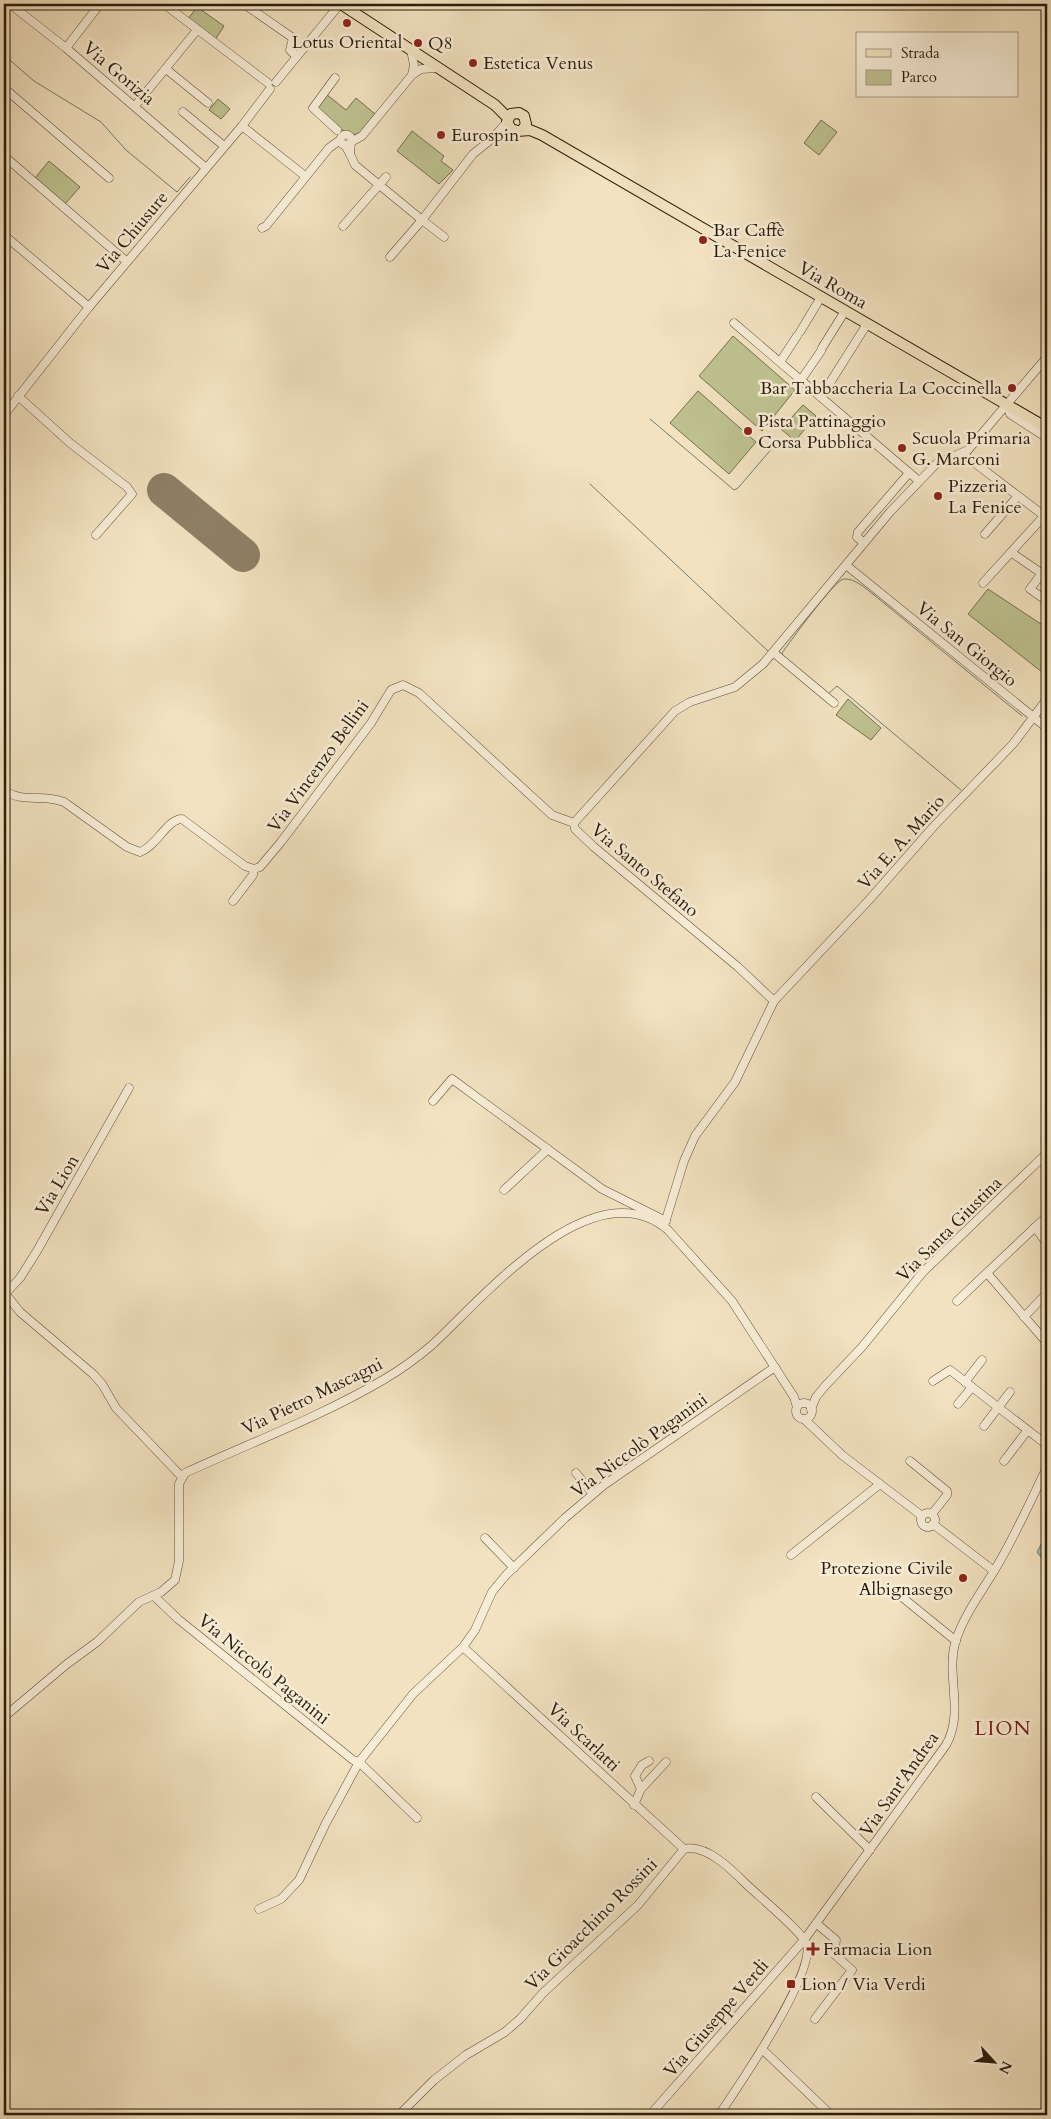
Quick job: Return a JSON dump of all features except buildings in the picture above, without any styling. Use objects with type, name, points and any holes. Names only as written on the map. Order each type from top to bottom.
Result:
[{"type":"main road","points":[[340,4],[495,105],[509,118],[509,127],[522,127],[522,114],[509,118]]},
{"type":"main road","name":"Via Roma","points":[[522,127],[542,135],[1007,403],[1047,428]]},
{"type":"street","name":"Via Gorizia","points":[[10,4],[66,48],[206,168]]},
{"type":"street","points":[[66,48],[100,4]]},
{"type":"street","points":[[244,4],[293,38],[290,50],[296,56]]},
{"type":"street","name":"Via Chiusure","points":[[4,415],[89,307],[242,126],[271,85],[340,4]]},
{"type":"street","points":[[170,5],[198,30],[271,85]]},
{"type":"street","points":[[134,106],[198,30]]},
{"type":"street","points":[[411,50],[414,64],[412,75]]},
{"type":"street","points":[[262,228],[266,226],[329,148],[344,139],[362,136],[412,75],[421,69],[438,68]]},
{"type":"street","points":[[166,69],[208,103]]},
{"type":"street","points":[[335,78],[313,108],[344,139],[355,165],[444,237]]},
{"type":"street","points":[[4,88],[109,178]]},
{"type":"street","points":[[183,112],[224,146]]},
{"type":"street","points":[[390,257],[422,220],[469,158],[493,138],[509,118]]},
{"type":"street","points":[[242,126],[306,176]]},
{"type":"street","points":[[493,138],[522,127]]},
{"type":"street","points":[[4,156],[126,262]]},
{"type":"street","points":[[342,226],[386,177]]},
{"type":"street","points":[[4,236],[89,307]]},
{"type":"street","points":[[780,362],[821,297]]},
{"type":"street","points":[[801,380],[822,350],[845,311]]},
{"type":"street","points":[[734,323],[919,481]]},
{"type":"street","points":[[821,397],[867,324]]},
{"type":"street","name":"Via Santo Stefano","points":[[774,1001],[745,973],[594,848],[575,829],[574,823],[675,711],[690,702],[735,687],[774,653],[890,512],[936,464],[963,454],[1047,357]]},
{"type":"street","points":[[18,396],[70,443],[127,487],[132,494],[96,535]]},
{"type":"street","name":"Via Roma","points":[[1007,403],[1010,414],[1047,438]]},
{"type":"street","points":[[963,454],[1045,517],[983,583]]},
{"type":"street","points":[[864,543],[857,537],[858,532],[909,473]]},
{"type":"street","points":[[985,534],[1017,497]]},
{"type":"street","points":[[881,504],[890,512]]},
{"type":"street","points":[[1012,552],[1044,575],[1030,589],[1047,601]]},
{"type":"street","name":"Via San Giorgio","points":[[853,555],[857,568],[868,582]]},
{"type":"street","name":"Via San Giorgio","points":[[846,565],[1047,728]]},
{"type":"street","name":"Via San Giorgio","points":[[839,574],[868,582]]},
{"type":"street","points":[[774,653],[834,703]]},
{"type":"street","name":"Via Vincenzo Bellini","points":[[233,901],[253,875],[254,869],[260,867],[281,842],[371,723],[391,690],[397,686],[409,687],[419,693],[552,815],[574,823]]},
{"type":"street","name":"Via E. A. Mario","points":[[774,1001],[1035,718],[1047,699]]},
{"type":"street","points":[[4,790],[18,798],[54,798],[64,802],[126,848],[140,852],[151,847],[173,822],[182,819],[245,866],[254,869]]},
{"type":"street","points":[[665,1224],[684,1161],[695,1136],[735,1082],[774,1001]]},
{"type":"street","name":"Via Pietro Mascagni","points":[[433,1101],[452,1079],[602,1189],[665,1224],[732,1301],[794,1397],[805,1407],[813,1425]]},
{"type":"street","name":"Via Lion","points":[[129,1088],[28,1265],[4,1293],[20,1312],[93,1374],[107,1392],[116,1408],[181,1476]]},
{"type":"street","points":[[504,1190],[548,1148]]},
{"type":"street","name":"Via Santa Giustina","points":[[805,1407],[862,1347],[923,1272],[1047,1153]]},
{"type":"street","name":"Via Pietro Mascagni","points":[[181,1476],[348,1399],[384,1380],[430,1347],[510,1268],[581,1222],[611,1212],[649,1215]]},
{"type":"street","points":[[957,1301],[1047,1216]]},
{"type":"street","points":[[1035,1227],[1047,1244]]},
{"type":"street","points":[[986,1273],[1047,1343]]},
{"type":"street","points":[[1024,1317],[1047,1293]]},
{"type":"street","points":[[958,1404],[982,1360]]},
{"type":"street","name":"Via Niccolò Paganini","points":[[259,1909],[280,1899],[298,1880],[331,1812],[359,1762],[413,1694],[463,1647],[475,1630],[492,1592],[514,1568],[593,1494],[775,1367]]},
{"type":"street","points":[[933,1381],[950,1370],[1047,1445]]},
{"type":"street","points":[[984,1426],[1010,1392]]},
{"type":"street","points":[[805,1407],[797,1415],[813,1425],[833,1447],[922,1516]]},
{"type":"street","points":[[804,1419],[805,1407]]},
{"type":"street","points":[[1004,1461],[1027,1431]]},
{"type":"street","points":[[910,1461],[947,1491],[932,1514]]},
{"type":"street","name":"Via Sant'Andrea","points":[[804,1940],[952,1734],[955,1715],[954,1654],[962,1624],[994,1571],[1047,1467]]},
{"type":"street","points":[[576,1474],[593,1494]]},
{"type":"street","points":[[4,1717],[67,1664],[97,1642],[139,1602],[154,1596],[171,1585],[177,1574],[179,1484],[181,1476]]},
{"type":"street","points":[[791,1555],[880,1484]]},
{"type":"street","points":[[922,1516],[932,1514]]},
{"type":"street","points":[[932,1514],[934,1518],[933,1524]]},
{"type":"street","points":[[922,1516],[921,1520],[924,1526],[933,1524]]},
{"type":"street","points":[[933,1524],[994,1571]]},
{"type":"street","points":[[485,1538],[514,1568]]},
{"type":"street","points":[[897,1593],[956,1641]]},
{"type":"street","name":"Via Niccolò Paganini","points":[[154,1596],[178,1619],[266,1692],[353,1760],[359,1762],[417,1818]]},
{"type":"street","name":"Via Scarlatti","points":[[463,1647],[684,1850]]},
{"type":"street","points":[[641,1789],[635,1776],[642,1765],[649,1761]]},
{"type":"street","points":[[634,1805],[641,1789],[666,1762]]},
{"type":"street","points":[[816,1797],[870,1850]]},
{"type":"street","points":[[684,1850],[694,1848],[725,1865],[804,1940],[806,1953],[797,1984],[762,2049],[719,2115]]},
{"type":"street","name":"Via Gioacchino Rossini","points":[[399,2115],[434,2080],[466,2056],[505,2032],[543,1993],[638,1905],[684,1850]]},
{"type":"street","points":[[815,2019],[852,1970],[834,1954],[836,1940],[817,1924]]},
{"type":"street","name":"Via Giuseppe Verdi","points":[[650,2115],[804,1940]]},
{"type":"street","points":[[762,2049],[831,2115]]},
{"type":"green space","points":[[197,7],[224,26],[215,40],[188,19]]},
{"type":"green space","points":[[326,94],[346,110],[356,98],[375,114],[359,134],[348,133],[317,110],[316,107]]},
{"type":"green space","points":[[218,99],[230,109],[221,119],[209,110]]},
{"type":"green space","points":[[821,120],[837,132],[819,155],[804,143]]},
{"type":"green space","points":[[412,131],[444,156],[441,161],[453,170],[439,184],[397,151]]},
{"type":"green space","points":[[49,161],[80,187],[65,204],[35,178]]},
{"type":"green space","points":[[733,336],[795,390],[762,431],[699,376]]},
{"type":"green space","points":[[698,391],[756,442],[729,474],[670,423]]},
{"type":"green space","points":[[803,405],[816,416],[795,441],[781,429]]},
{"type":"green space","points":[[988,589],[1047,628],[1047,676],[968,614]]},
{"type":"green space","points":[[848,699],[881,728],[871,740],[836,715]]},
{"type":"water","points":[[1047,1533],[1047,1565],[1037,1552]]},
{"type":"waterway","points":[[4,55],[34,81],[101,122],[126,150],[177,192],[190,177]]},
{"type":"waterway","points":[[650,419],[734,490],[738,488],[774,446]]},
{"type":"waterway","points":[[590,484],[769,652]]},
{"type":"waterway","points":[[783,656],[782,653],[832,589],[839,582],[848,579],[867,590],[1022,716]]},
{"type":"waterway","points":[[828,694],[837,686],[961,790]]},
{"type":"runway","points":[[164,490],[243,555]]},
{"type":"place","name":"Lotus Oriental","points":[[347,23]]},
{"type":"place","name":"Q8","points":[[418,43]]},
{"type":"place","name":"Estetica Venus","points":[[473,63]]},
{"type":"place","name":"Eurospin","points":[[441,135]]},
{"type":"place","name":"Bar Caffè La Fenice","points":[[703,240]]},
{"type":"place","name":"Bar Tabbaccheria La Coccinella","points":[[1012,388]]},
{"type":"place","name":"Pista Pattinaggio Corsa Pubblica","points":[[748,431]]},
{"type":"place","name":"Scuola Primaria G. Marconi","points":[[902,448]]},
{"type":"place","name":"Pizzeria La Fenice","points":[[938,496]]},
{"type":"place","name":"Protezione Civile Albignasego","points":[[963,1578]]},
{"type":"place","name":"Farmacia Lion","points":[[813,1949]]},
{"type":"place","name":"Lion / Via Verdi","points":[[791,1984]]},
{"type":"district","name":"LION","points":[[1003,1728]]}]
